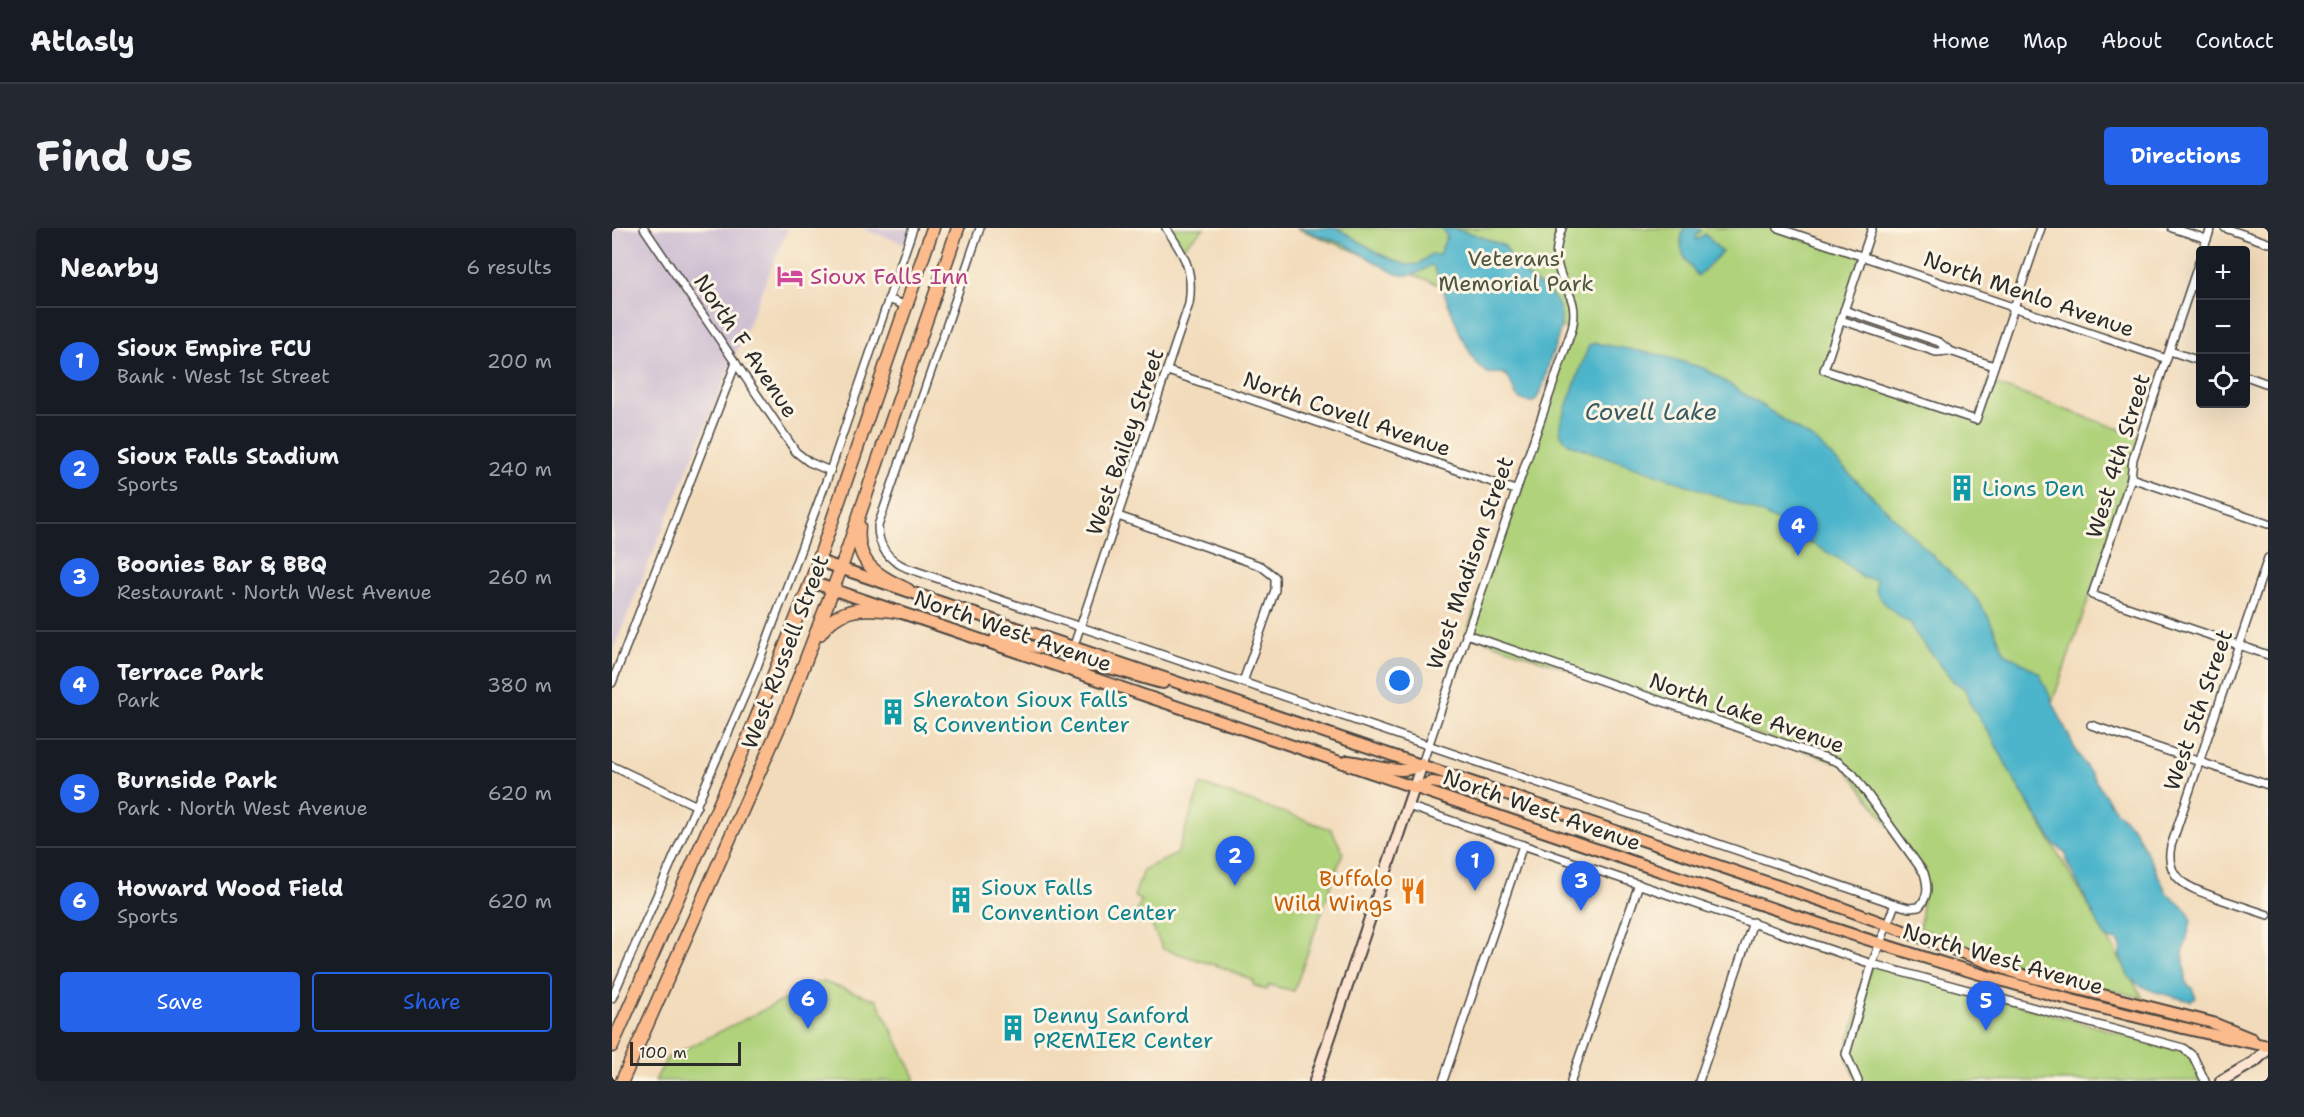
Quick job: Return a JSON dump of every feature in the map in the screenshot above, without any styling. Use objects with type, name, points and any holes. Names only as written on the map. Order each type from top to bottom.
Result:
[{"type":"highway","name":"West Russell Street","points":[[612,1046],[743,751],[811,582],[933,228]]},
{"type":"highway","name":"West Russell Street","points":[[622,1081],[766,759],[810,651],[872,480],[958,228]]},
{"type":"highway","points":[[872,480],[859,526],[859,547],[864,559],[874,571],[908,590]]},
{"type":"highway","points":[[810,651],[827,624],[849,611],[865,608],[899,612]]},
{"type":"main road","name":"North West Avenue","points":[[819,561],[1422,764],[1887,924],[2019,974],[2213,1023],[2268,1047]]},
{"type":"main road","name":"North West Avenue","points":[[811,582],[1879,945],[2068,998],[2268,1047]]},
{"type":"main road","points":[[980,639],[1006,641],[1055,651],[1074,646]]},
{"type":"main road","points":[[1066,669],[1079,664],[1093,665],[1196,688]]},
{"type":"main road","points":[[1333,760],[1404,770],[1416,768],[1422,764]]},
{"type":"main road","name":"West Madison Street","points":[[1314,1081],[1422,764]]},
{"type":"main road","points":[[1414,788],[1432,783],[1499,791]]},
{"type":"main road","points":[[2221,1081],[2254,1062],[2268,1047]]},
{"type":"street","name":"North F Avenue","points":[[644,228],[796,452],[809,462],[830,471]]},
{"type":"street","name":"West Russell Street","points":[[612,998],[757,667],[830,471],[913,228]]},
{"type":"street","name":"North West Avenue","points":[[980,228],[881,517],[878,532],[882,548],[892,560],[907,568],[1895,904]]},
{"type":"street","name":"West Bailey Street","points":[[1066,669],[1185,322],[1191,287],[1187,262],[1166,228]]},
{"type":"street","name":"West Madison Street","points":[[1422,764],[1575,317],[1572,297],[1556,258],[1557,242],[1562,228]]},
{"type":"street","name":"North Menlo Avenue","points":[[1778,228],[2167,359]]},
{"type":"street","points":[[1872,228],[1824,369],[1976,420],[2041,228]]},
{"type":"street","points":[[2172,228],[2207,239]]},
{"type":"street","points":[[2204,246],[2211,228]]},
{"type":"street","points":[[2225,228],[2268,243]]},
{"type":"street","name":"West 4th Street","points":[[2196,271],[2133,459],[2132,478],[2092,595],[2239,645]]},
{"type":"street","points":[[888,299],[907,306]]},
{"type":"street","points":[[1844,310],[1939,342],[1950,351],[1994,366]]},
{"type":"street","points":[[1841,320],[1936,352],[1950,351]]},
{"type":"street","points":[[2170,351],[2196,360]]},
{"type":"street","points":[[612,683],[736,363]]},
{"type":"street","name":"North Covell Avenue","points":[[1168,371],[1515,490]]},
{"type":"street","points":[[2250,377],[2268,384]]},
{"type":"street","points":[[2132,478],[2268,524]]},
{"type":"street","points":[[1118,516],[1261,566],[1275,577],[1275,590],[1244,682]]},
{"type":"street","name":"West 5th Street","points":[[2268,558],[2169,853],[2170,865],[2175,873],[2191,888],[2268,915]]},
{"type":"street","name":"North Lake Avenue","points":[[1466,634],[1843,764],[1853,774],[1924,873],[1928,887],[1925,899],[1919,907],[1909,908],[1895,904]]},
{"type":"street","points":[[2239,645],[2268,655]]},
{"type":"street","points":[[2091,725],[2268,785]]},
{"type":"street","points":[[612,766],[697,806]]},
{"type":"street","name":"North West Avenue","points":[[1408,806],[1872,964],[2183,1048],[2193,1056],[2205,1081]]},
{"type":"street","points":[[1443,1081],[1523,845]]},
{"type":"street","points":[[1571,1081],[1639,884]]},
{"type":"street","points":[[1858,1081],[1846,1054],[1872,964],[1895,904]]},
{"type":"street","points":[[1699,1081],[1753,922]]},
{"type":"shaded area","points":[[612,228],[788,228],[612,652]]},
{"type":"shaded area","points":[[860,228],[920,228],[914,247]]},
{"type":"green space","points":[[1166,228],[1204,228],[1181,249]]},
{"type":"green space","name":"Veterans' Memorial Park","points":[[1296,228],[1778,228],[1862,257],[1824,369],[1976,420],[1989,382],[2141,437],[2131,478],[2021,791],[2143,998],[2018,966],[1920,928],[1924,873],[1843,764],[1466,634],[1570,329],[1538,324]]},
{"type":"green space","points":[[1201,784],[1331,829],[1343,852],[1294,991],[1269,985],[1267,990],[1253,985],[1254,981],[1224,968],[1163,949],[1148,918],[1140,916],[1141,914],[1137,912],[1141,900],[1134,897],[1143,870],[1177,854]]},
{"type":"green space","points":[[1872,964],[2190,1053],[2205,1081],[1858,1081],[1848,1062],[1848,1044]]},
{"type":"green space","points":[[821,981],[877,1000],[915,1077],[914,1081],[655,1081],[667,1058]]},
{"type":"water","name":"Covell Lake","points":[[1298,228],[1337,228],[1382,255],[1406,265],[1419,264],[1431,254],[1439,255],[1447,236],[1441,228],[1465,232],[1505,246],[1520,270],[1553,297],[1560,312],[1559,333],[1544,383],[1534,402],[1520,399],[1506,375],[1488,373],[1478,366],[1461,336],[1434,267],[1431,265],[1410,275],[1396,274],[1346,245]]},
{"type":"water","points":[[1684,228],[1699,228],[1701,230],[1696,236],[1697,240],[1705,234],[1722,252],[1698,276],[1689,265],[1681,248]]},
{"type":"water","name":"Covell Lake","points":[[1595,343],[1660,355],[1706,369],[1816,441],[1975,597],[1988,616],[2005,653],[2039,673],[2077,753],[2115,810],[2135,830],[2167,893],[2188,912],[2191,921],[2183,954],[2187,985],[2192,988],[2196,998],[2191,1001],[2165,995],[2138,984],[2127,973],[2120,956],[2119,942],[2107,938],[2103,933],[2066,860],[2066,853],[2055,845],[2016,783],[1992,738],[1969,702],[1968,694],[1963,687],[1954,682],[1915,633],[1911,623],[1885,604],[1877,594],[1876,580],[1863,578],[1843,561],[1791,532],[1781,523],[1744,506],[1569,444],[1564,440],[1560,424],[1589,345]]},
{"type":"place","name":"Sioux Falls Inn","points":[[790,276]]},
{"type":"place","name":"Lions Den","points":[[1962,488]]},
{"type":"place","name":"Terrace Park","points":[[1798,556]]},
{"type":"place","name":"Sheraton Sioux Falls & Convention Center","points":[[893,712]]},
{"type":"place","name":"Sioux Falls Stadium","points":[[1235,886]]},
{"type":"place","name":"Buffalo Wild Wings","points":[[1413,891]]},
{"type":"place","name":"Sioux Empire FCU","points":[[1475,891]]},
{"type":"place","name":"Sioux Falls Convention Center","points":[[961,900]]},
{"type":"place","name":"Boonies Bar & BBQ","points":[[1581,911]]},
{"type":"place","name":"Denny Sanford PREMIER Center","points":[[1013,1028]]},
{"type":"place","name":"Howard Wood Field","points":[[808,1029]]},
{"type":"place","name":"Burnside Park","points":[[1986,1031]]}]
